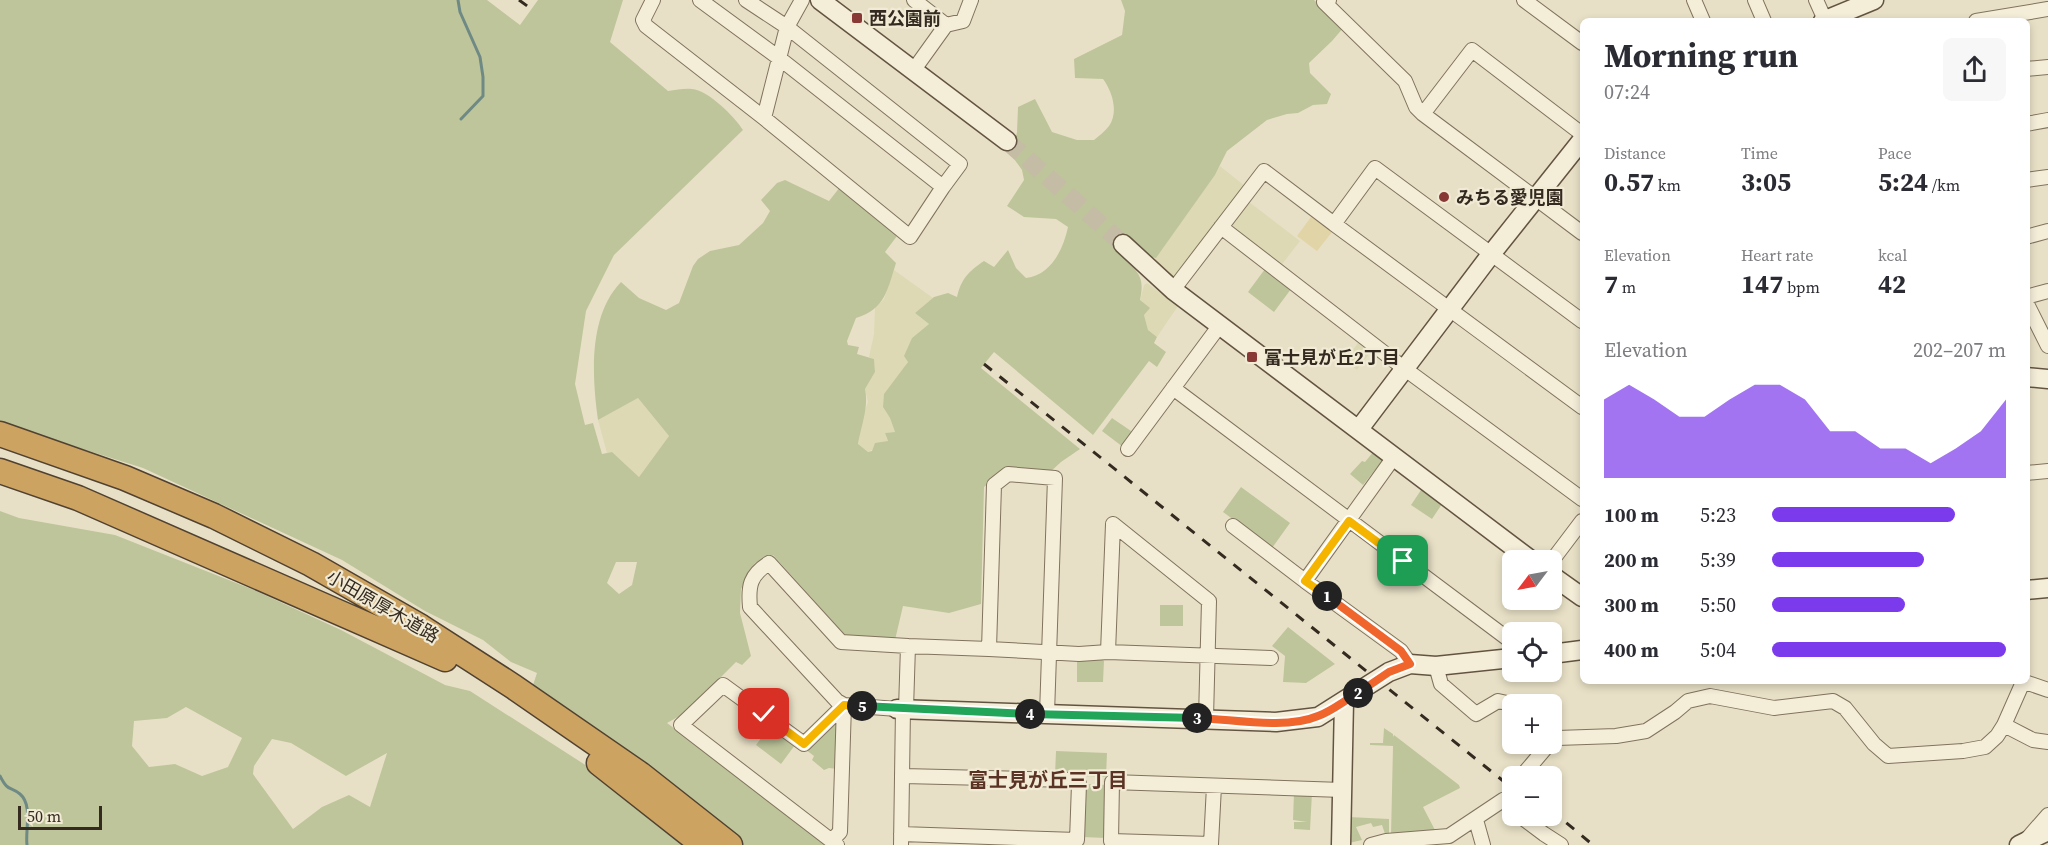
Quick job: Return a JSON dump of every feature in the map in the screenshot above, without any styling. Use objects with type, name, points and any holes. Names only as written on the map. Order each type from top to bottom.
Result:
[{"type":"highway","name":"小田原厚木道路","points":[[0,434],[125,478],[214,516],[311,564],[421,627],[514,687],[640,774],[730,845]]},
{"type":"highway","name":"小田原厚木道路","points":[[0,448],[38,460],[147,502],[323,588],[445,658],[584,752],[703,845]]},
{"type":"highway","points":[[0,471],[78,498],[445,658]]},
{"type":"street","points":[[653,0],[643,20],[646,26],[764,118],[910,237],[960,164],[787,27],[746,0]]},
{"type":"street","points":[[700,0],[779,58],[943,187]]},
{"type":"street","points":[[764,118],[787,27],[802,0]]},
{"type":"street","points":[[820,0],[1007,141]]},
{"type":"street","points":[[914,0],[946,25]]},
{"type":"street","points":[[913,71],[946,25],[963,21],[971,0]]},
{"type":"street","points":[[1329,0],[1324,2],[1405,81],[1416,107],[1423,114],[1580,231]]},
{"type":"street","points":[[1524,0],[1580,42]]},
{"type":"street","points":[[1694,0],[1702,18]]},
{"type":"street","points":[[1755,0],[1763,18]]},
{"type":"street","points":[[1816,0],[1823,18]]},
{"type":"street","points":[[1831,18],[1874,0]]},
{"type":"street","points":[[1994,18],[2048,9]]},
{"type":"street","points":[[1423,114],[1473,50],[1580,132]]},
{"type":"street","points":[[2030,69],[2048,67]]},
{"type":"street","points":[[2030,123],[2048,120]]},
{"type":"street","points":[[1359,429],[1492,253],[1580,143]]},
{"type":"street","points":[[1334,224],[1375,168],[1580,319]]},
{"type":"street","points":[[1173,290],[1264,171],[1580,406]]},
{"type":"street","points":[[2030,179],[2048,177]]},
{"type":"street","points":[[1221,227],[1405,369],[1580,498]]},
{"type":"street","points":[[2030,236],[2048,231]]},
{"type":"street","points":[[1123,244],[1173,290],[1517,550]]},
{"type":"street","points":[[2030,296],[2048,291]]},
{"type":"street","points":[[2030,310],[2048,346]]},
{"type":"street","points":[[1128,449],[1220,325]]},
{"type":"street","points":[[2030,377],[2048,379]]},
{"type":"street","points":[[1173,388],[1502,635]]},
{"type":"street","points":[[1305,581],[1394,457]]},
{"type":"street","points":[[2030,473],[2048,471]]},
{"type":"street","points":[[989,649],[994,485],[1008,474],[1055,478],[1047,714]]},
{"type":"street","points":[[1108,652],[1113,524],[1209,601],[1206,718]]},
{"type":"street","points":[[1560,550],[1580,524]]},
{"type":"street","points":[[1233,526],[1401,651],[1410,664]]},
{"type":"street","points":[[1271,658],[1108,652],[1089,654],[841,642],[769,564],[758,570],[748,589],[750,607],[837,701],[844,705],[1276,722],[1318,717],[1389,672],[1410,664],[1436,666],[1502,659]]},
{"type":"street","points":[[1562,583],[1580,596]]},
{"type":"street","points":[[2030,590],[2048,588]]},
{"type":"street","points":[[903,776],[1071,780],[1079,784],[1077,840],[901,839],[902,709],[908,646]]},
{"type":"street","points":[[1562,653],[1580,650]]},
{"type":"street","points":[[1436,666],[1441,684],[1476,714],[1498,701],[1502,702]]},
{"type":"street","points":[[1562,739],[1616,736],[1646,731],[1688,701],[1710,696],[1774,708],[1833,701],[1845,708],[1874,744],[1888,756],[1963,751],[1985,747],[1997,736],[2022,684]]},
{"type":"street","points":[[2030,684],[2048,690]]},
{"type":"street","points":[[723,685],[804,744],[844,705],[840,832],[835,842],[681,725],[723,685]]},
{"type":"street","points":[[1341,845],[1344,701]]},
{"type":"street","points":[[2004,725],[2033,740],[2048,742]]},
{"type":"street","points":[[1530,766],[1540,754]]},
{"type":"street","points":[[1214,786],[1211,844],[1111,841],[1113,782],[1342,790]]},
{"type":"street","points":[[1371,845],[1386,841],[1419,842],[1449,836],[1476,820],[1493,805],[1502,805]]},
{"type":"street","points":[[2022,843],[2048,815]]},
{"type":"street","points":[[1476,820],[1483,845]]},
{"type":"street","points":[[1530,826],[1545,840],[1562,845]]},
{"type":"street","points":[[2022,843],[2048,831]]},
{"type":"shaded area","points":[[1220,166],[1245,186],[1172,278],[1152,263]]},
{"type":"shaded area","points":[[1249,202],[1300,241],[1280,267],[1230,227]]},
{"type":"shaded area","points":[[894,270],[933,298],[915,313],[929,324],[912,338],[908,361],[883,407],[895,432],[885,433],[888,442],[868,452],[858,445],[862,419],[868,402],[865,389],[875,372],[874,359],[869,357],[874,334],[875,308],[884,299]]},
{"type":"shaded area","points":[[1147,283],[1178,306],[1157,337],[1148,330],[1144,315],[1149,308],[1140,301],[1144,285]]},
{"type":"shaded area","points":[[1360,340],[1372,350],[1357,370],[1345,361]]},
{"type":"shaded area","points":[[638,398],[669,436],[639,477],[612,452],[607,453],[598,420]]},
{"type":"green space","points":[[0,0],[487,0],[520,25],[538,0],[623,0],[610,42],[668,91],[689,89],[706,94],[728,112],[743,130],[614,255],[586,311],[575,384],[585,425],[593,423],[602,454],[612,452],[639,477],[669,436],[638,398],[598,420],[594,385],[598,329],[610,296],[621,282],[639,298],[666,310],[679,303],[693,266],[698,259],[710,251],[739,245],[763,223],[770,211],[761,200],[777,183],[785,180],[829,201],[840,187],[897,236],[885,252],[896,263],[884,297],[873,310],[856,318],[847,341],[848,345],[859,347],[857,354],[874,359],[875,372],[865,389],[865,410],[858,444],[868,452],[872,451],[875,443],[888,441],[885,433],[895,432],[883,407],[884,394],[908,362],[904,356],[912,338],[929,324],[915,313],[934,297],[948,293],[957,297],[963,280],[970,272],[984,261],[994,267],[1008,250],[1016,268],[1026,278],[1035,276],[1049,267],[1059,252],[1068,227],[1056,219],[1024,217],[1007,206],[1024,180],[1022,170],[1012,156],[1017,132],[1018,107],[1035,99],[1052,132],[1077,140],[1094,140],[1106,130],[1114,114],[1109,89],[1103,79],[1075,78],[1074,59],[1122,35],[1125,11],[1121,0],[1314,0],[1344,27],[1309,63],[1310,73],[1331,94],[1327,104],[1313,105],[1298,113],[1267,120],[1227,151],[1215,175],[1156,258],[1146,256],[1136,249],[1128,261],[1140,279],[1142,288],[1140,300],[1150,308],[1144,315],[1148,330],[1157,337],[1154,343],[1166,352],[1157,367],[1149,361],[1093,435],[994,352],[981,368],[1080,449],[1049,473],[1008,467],[984,487],[981,604],[949,613],[903,606],[895,640],[846,636],[773,555],[755,563],[741,589],[740,613],[751,656],[742,665],[736,662],[685,713],[667,723],[830,845],[737,845],[603,735],[533,685],[537,673],[511,662],[483,640],[425,611],[342,560],[143,468],[0,423]],"holes":[[[616,562],[637,562],[632,585],[619,594],[607,583]]]},
{"type":"green space","points":[[1265,269],[1291,289],[1274,312],[1248,292]]},
{"type":"green space","points":[[1112,418],[1134,433],[1123,447],[1102,431]]},
{"type":"green space","points":[[1374,451],[1382,457],[1382,461],[1363,485],[1350,474]]},
{"type":"green space","points":[[1241,487],[1290,523],[1272,548],[1223,512]]},
{"type":"green space","points":[[1423,487],[1444,501],[1432,519],[1411,505]]},
{"type":"green space","points":[[0,511],[19,518],[115,535],[254,590],[341,630],[445,685],[470,691],[601,775],[691,845],[0,845]],"holes":[[[186,707],[242,738],[228,767],[202,776],[175,764],[149,767],[132,746],[134,721],[167,718]],[[272,739],[291,743],[346,776],[387,753],[370,807],[349,795],[322,807],[293,829],[253,774],[254,766]]]},
{"type":"green space","points":[[1160,605],[1183,605],[1183,626],[1160,626]]},
{"type":"green space","points":[[1288,627],[1335,664],[1306,683],[1283,682],[1285,656],[1272,646]]},
{"type":"green space","points":[[1099,657],[1104,661],[1103,682],[1077,682],[1077,658]]},
{"type":"green space","points":[[840,715],[837,769],[824,770],[812,760],[814,756],[805,749]]},
{"type":"green space","points":[[770,726],[795,745],[781,764],[756,745]]},
{"type":"green space","points":[[1384,728],[1459,785],[1460,788],[1423,807],[1436,832],[1391,835],[1393,746],[1370,745],[1370,743],[1383,743]]},
{"type":"green space","points":[[1056,751],[1107,753],[1106,777],[1055,775]]},
{"type":"green space","points":[[1085,784],[1108,785],[1106,838],[1082,837]]},
{"type":"green space","points":[[1294,792],[1312,793],[1310,830],[1294,829],[1294,822],[1307,822],[1293,820]]},
{"type":"green space","points":[[1349,817],[1389,819],[1389,833],[1385,834],[1382,825],[1373,827],[1371,823],[1356,827],[1362,840],[1349,843]]},
{"type":"sand","points":[[1311,217],[1332,232],[1317,251],[1297,236]]},
{"type":"waterway","points":[[458,0],[460,12],[480,57],[483,77],[483,96],[461,119]]},
{"type":"waterway","points":[[0,776],[7,787],[20,794],[26,804],[27,845]]},
{"type":"tunnel","points":[[1007,141],[1123,244]]},
{"type":"railway","points":[[519,0],[530,8]]},
{"type":"railway","points":[[984,364],[1502,780]]},
{"type":"railway","points":[[1562,819],[1593,845]]},
{"type":"place","name":"西公園前","points":[[857,18]]},
{"type":"place","name":"みちる愛児園","points":[[1444,197]]},
{"type":"place","name":"富士見が丘2丁目","points":[[1252,357]]},
{"type":"district","name":"富士見が丘三丁目","points":[[1048,780]]},
{"type":"route","points":[[764,714],[804,744],[844,705],[897,709],[1276,722],[1318,717],[1389,672],[1410,664],[1401,651],[1305,581],[1349,521],[1403,561]]}]
